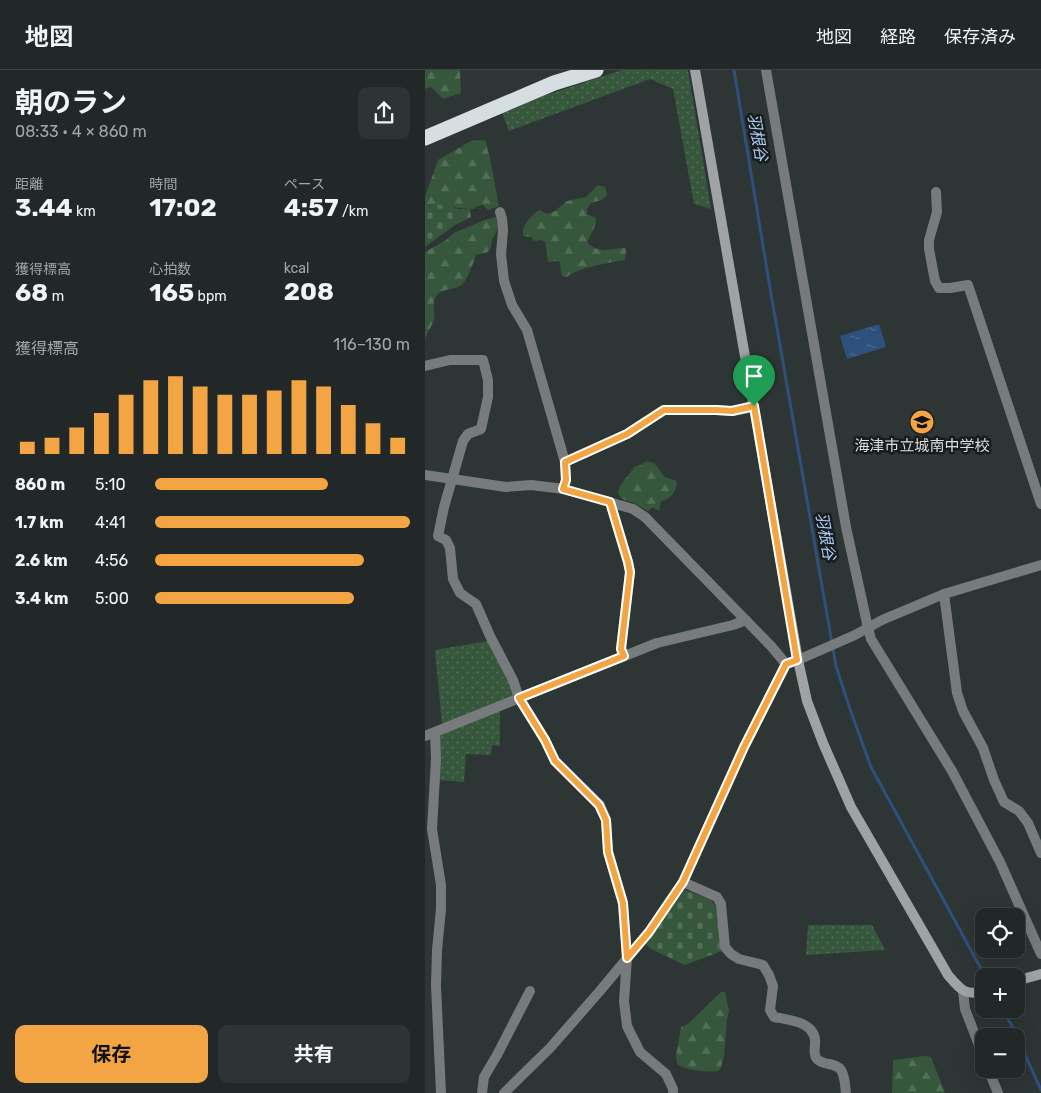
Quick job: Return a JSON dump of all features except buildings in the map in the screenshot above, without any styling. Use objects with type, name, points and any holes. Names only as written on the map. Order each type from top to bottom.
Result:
[{"type":"highway","points":[[425,138],[554,83],[595,70]]},
{"type":"street","points":[[695,70],[754,406],[802,658],[807,701],[851,807],[948,974],[963,991],[975,992]]},
{"type":"street","points":[[766,70],[846,527],[871,639],[952,771],[1000,862],[1041,954]]},
{"type":"street","points":[[935,192],[937,212],[929,240],[929,249],[935,281],[939,288],[967,285],[1041,504]]},
{"type":"street","points":[[499,212],[503,230],[501,254],[504,281],[512,305],[527,330],[565,462],[566,480],[563,489]]},
{"type":"street","points":[[425,366],[450,360],[483,360],[488,380],[488,397],[481,429],[468,434],[463,441],[438,536],[445,540],[450,548],[453,580],[460,593],[476,604],[513,680],[519,698],[545,740],[555,761],[599,805],[606,820],[608,852],[623,903],[627,958],[623,1001],[627,1026],[640,1052],[666,1074],[673,1093]]},
{"type":"street","points":[[565,462],[627,434],[664,410],[732,411],[754,406]]},
{"type":"street","points":[[425,474],[506,487],[531,485],[563,489],[633,509],[645,517],[771,646],[786,664]]},
{"type":"street","points":[[610,502],[630,572],[621,649],[624,656]]},
{"type":"street","points":[[504,1093],[549,1048],[627,958],[649,932],[683,882],[744,747],[786,664],[855,635],[881,620],[944,594],[1041,565]]},
{"type":"street","points":[[944,594],[957,693],[963,711],[983,748],[1003,802],[1019,812],[1028,823],[1041,853]]},
{"type":"street","points":[[441,1093],[436,986],[441,893],[432,829],[436,759],[430,734],[657,643],[733,625],[746,620]]},
{"type":"street","points":[[683,882],[717,897],[721,904],[725,947],[739,959],[763,965],[773,986],[770,1010],[774,1017],[803,1023],[812,1031],[815,1038],[814,1054],[821,1062],[841,1070],[846,1093]]},
{"type":"street","points":[[482,1093],[484,1077],[530,991]]},
{"type":"street","points":[[963,991],[965,1009],[975,1035]]},
{"type":"street","points":[[992,1078],[998,1093]]},
{"type":"green space","points":[[425,70],[460,70],[461,93],[443,99],[431,87],[425,89]]},
{"type":"green space","points":[[622,70],[688,70],[711,209],[694,204],[673,89],[650,79],[509,131],[502,113],[543,96]]},
{"type":"green space","points":[[471,141],[486,141],[499,206],[488,210],[483,205],[474,209],[427,204],[425,197],[438,160]]},
{"type":"green space","points":[[598,185],[605,187],[607,195],[602,200],[591,203],[587,209],[587,214],[596,218],[596,221],[587,242],[600,250],[625,248],[625,260],[587,268],[566,277],[562,276],[560,262],[548,262],[545,242],[542,240],[534,241],[531,237],[523,236],[525,225],[539,210],[547,214],[555,211],[567,201],[586,197]]},
{"type":"green space","points":[[425,202],[427,204],[445,205],[459,209],[470,209],[471,217],[455,225],[425,247]]},
{"type":"green space","points":[[495,217],[498,218],[498,229],[492,240],[491,248],[488,252],[476,255],[463,284],[441,292],[434,300],[434,320],[425,341],[425,252],[454,233]]},
{"type":"green space","points":[[646,461],[654,463],[665,477],[677,481],[673,494],[668,499],[661,501],[659,511],[653,507],[648,511],[619,496],[618,491],[620,487],[634,467]]},
{"type":"green space","points":[[488,641],[511,680],[514,697],[442,725],[435,650]]},
{"type":"green space","points":[[500,710],[500,746],[492,745],[491,755],[466,754],[464,782],[438,780],[438,735]]},
{"type":"green space","points":[[686,890],[711,900],[716,907],[722,951],[685,965],[651,949],[644,943],[682,891]]},
{"type":"green space","points":[[808,925],[872,925],[885,950],[806,955]]},
{"type":"green space","points":[[721,992],[725,992],[729,1011],[724,1057],[720,1070],[692,1070],[677,1064],[676,1056],[681,1027],[688,1024]]},
{"type":"green space","points":[[931,1057],[945,1093],[892,1093],[893,1060]]},
{"type":"water","points":[[879,324],[886,347],[847,359],[840,336]]},
{"type":"waterway","name":"羽根谷","points":[[734,70],[836,666],[871,767],[981,968]]},
{"type":"waterway","name":"羽根谷","points":[[1007,1018],[1041,1090]]},
{"type":"place","name":"海津市立城南中学校","points":[[922,422]]},
{"type":"route","points":[[754,406],[797,660],[786,664],[744,747],[683,882],[649,932],[627,958],[623,903],[608,852],[606,820],[599,805],[555,761],[545,740],[519,698],[624,656],[621,649],[630,572],[610,502],[563,489],[566,480],[565,462],[627,434],[664,410],[732,411],[754,406]]}]
